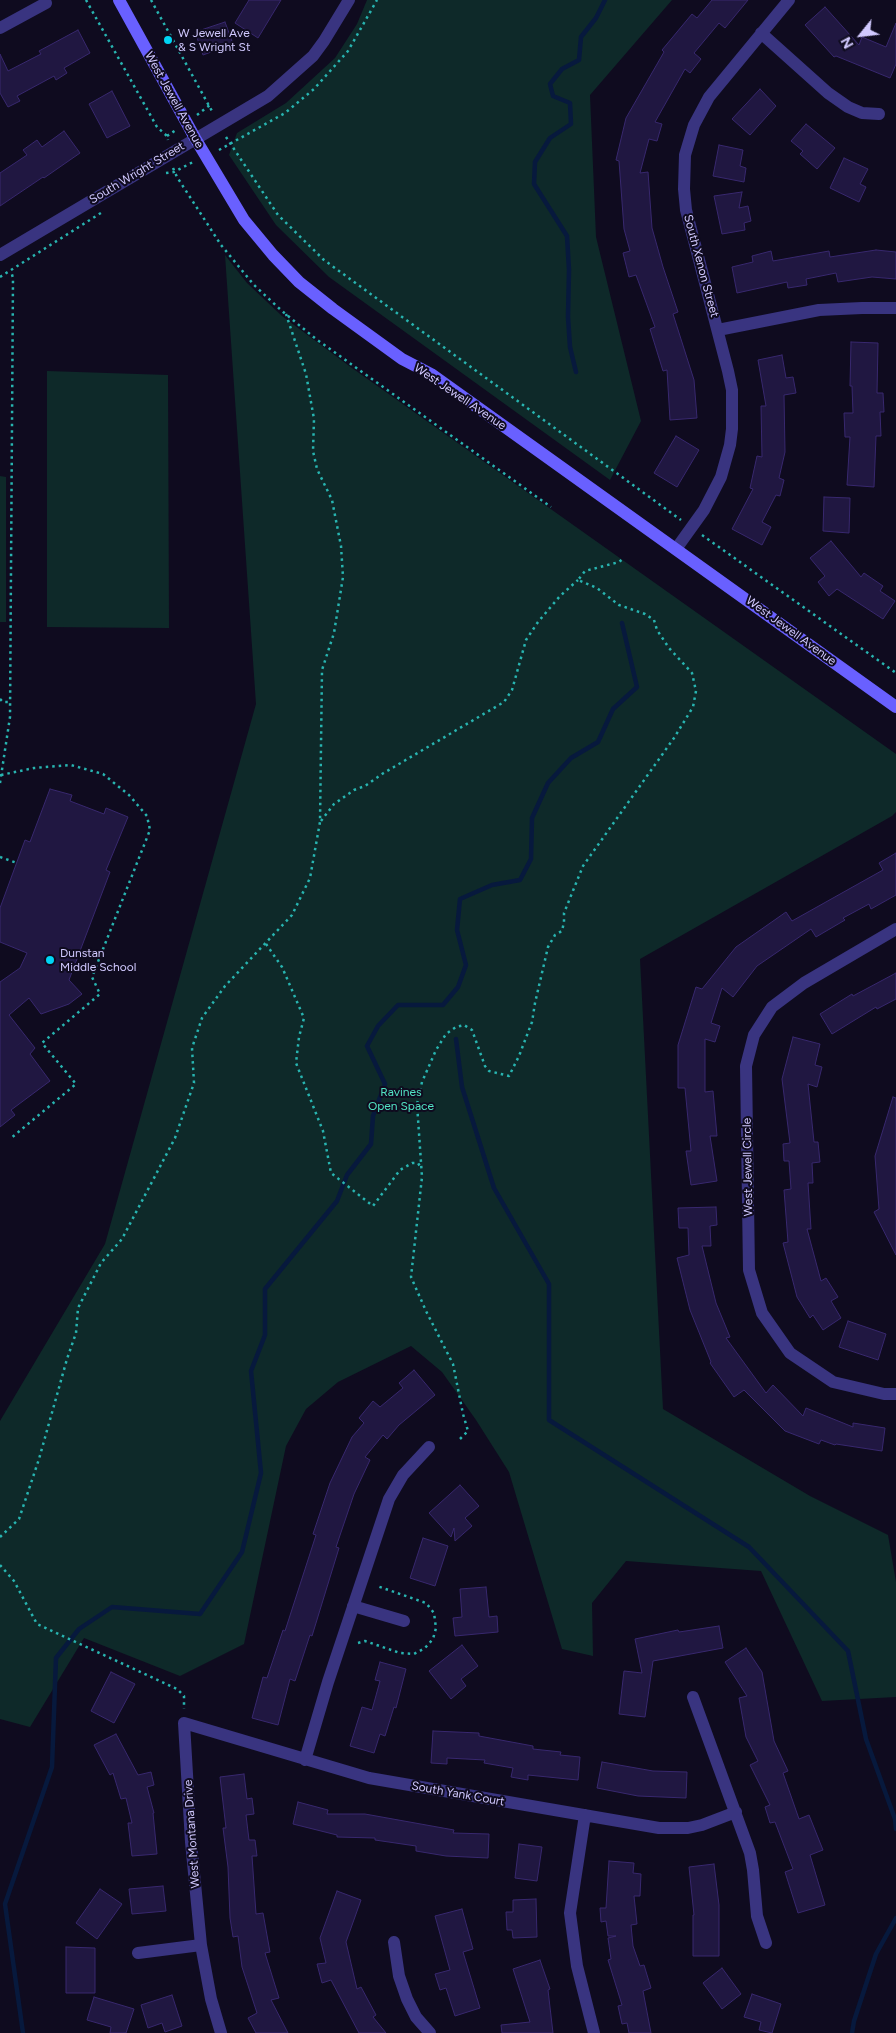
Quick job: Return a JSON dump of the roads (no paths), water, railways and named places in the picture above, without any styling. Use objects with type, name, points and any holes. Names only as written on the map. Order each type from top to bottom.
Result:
[{"type":"main road","name":"West Jewell Avenue","points":[[118,0],[195,138],[244,220],[273,255],[299,282],[402,359],[431,374],[896,707]]},
{"type":"street","name":"South Wright Street","points":[[0,254],[49,227],[268,96],[298,70],[324,41],[349,0]]},
{"type":"street","name":"South Xenon Street","points":[[676,549],[704,510],[721,477],[731,437],[732,390],[686,210],[684,188],[685,154],[694,125],[709,97],[789,0]]},
{"type":"street","points":[[0,28],[46,3]]},
{"type":"street","points":[[761,33],[828,93],[848,108],[862,113],[879,114]]},
{"type":"street","points":[[718,330],[819,310],[896,308]]},
{"type":"street","name":"West Jewell Circle","points":[[896,930],[804,983],[772,1008],[754,1035],[746,1066],[749,1270],[762,1313],[790,1353],[833,1382],[884,1394],[896,1394]]},
{"type":"street","points":[[305,1760],[389,1499],[402,1475],[429,1447]]},
{"type":"street","points":[[353,1606],[404,1621]]},
{"type":"street","points":[[693,1697],[750,1852],[754,1870],[757,1916],[766,1943]]},
{"type":"street","name":"South Yank Court","points":[[190,1724],[377,1780],[585,1816],[674,1829],[702,1825],[736,1812]]},
{"type":"street","name":"West Montana Drive","points":[[190,1724],[192,1842],[201,1945],[211,1999],[222,2033]]},
{"type":"street","points":[[585,1816],[570,1913],[577,1966],[594,2033]]},
{"type":"street","points":[[394,1942],[399,1976],[407,1999],[416,2017],[430,2033]]},
{"type":"street","points":[[138,1953],[201,1945]]},
{"type":"waterway","points":[[576,372],[570,347],[568,317],[569,270],[567,236],[534,184],[535,162],[550,138],[571,124],[570,103],[553,96],[550,84],[562,69],[579,60],[581,37],[596,18],[605,0]]},
{"type":"waterway","points":[[23,2033],[5,1904],[52,1767],[56,1658],[79,1629],[112,1607],[200,1614],[242,1552],[261,1473],[251,1371],[265,1335],[265,1289],[337,1201],[347,1175],[371,1144],[373,1116],[385,1084],[367,1046],[378,1026],[398,1005],[443,1005],[458,987],[466,965],[457,930],[460,899],[492,885],[520,880],[531,859],[532,818],[548,783],[571,758],[598,742],[613,709],[637,687],[622,623]]},
{"type":"waterway","points":[[456,1039],[462,1087],[494,1188],[549,1284],[549,1420],[749,1547],[848,1651],[866,1739],[895,1819],[896,1829]]},
{"type":"waterway","points":[[852,2033],[854,2021],[876,1954],[896,1918]]},
{"type":"place","name":"W Jewell Ave & S Wright St","points":[[168,40]]},
{"type":"place","name":"Dunstan Middle School","points":[[50,960]]},
{"type":"park label","name":"Ravines Open Space","points":[[401,1099]]}]
